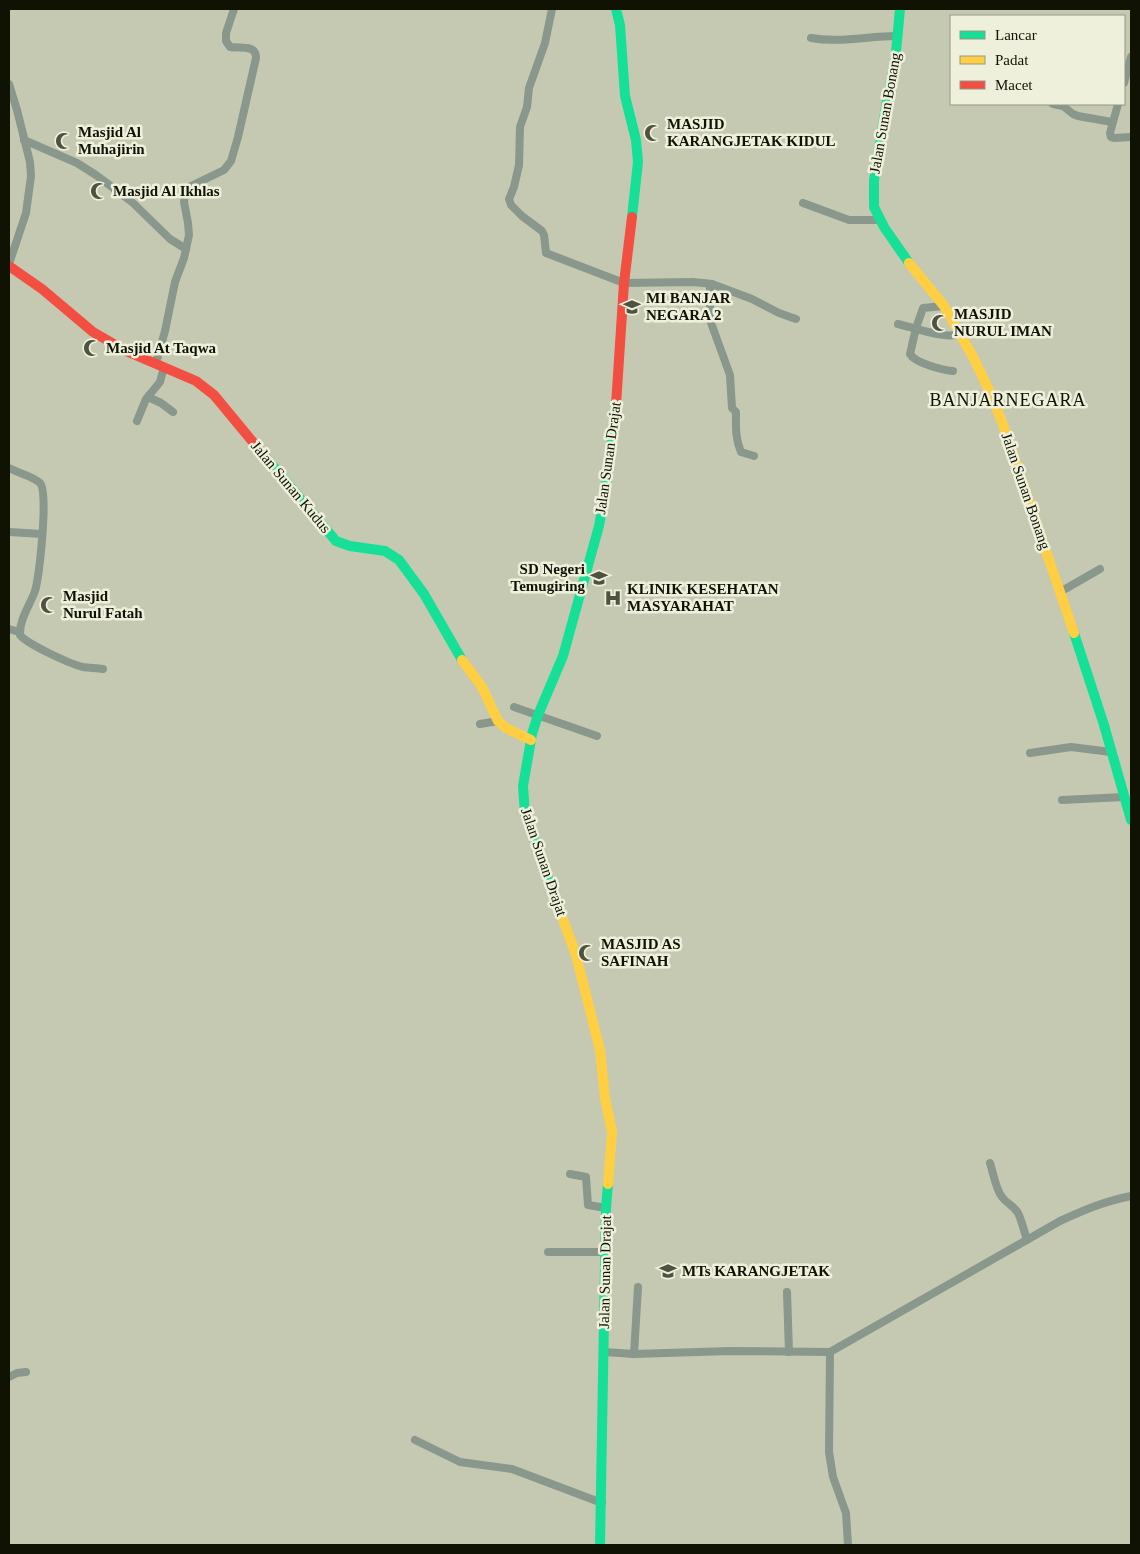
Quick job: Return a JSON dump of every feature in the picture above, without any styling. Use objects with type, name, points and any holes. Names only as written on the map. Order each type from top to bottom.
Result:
[{"type":"street","points":[[137,421],[148,397],[160,382],[160,366],[165,332],[189,230],[184,202],[185,193],[191,186],[224,170],[231,161],[238,137],[256,53],[252,49],[230,47],[226,41],[226,32],[234,9]]},
{"type":"street","points":[[552,9],[544,43],[529,88],[527,108],[520,127],[519,163],[509,201],[526,220],[542,231],[545,251],[548,255],[624,282],[693,282],[710,284],[752,299],[779,313],[796,319]]},
{"type":"street","name":"Jalan Sunan Drajat","points":[[600,1545],[606,1208],[612,1132],[605,1098],[600,1050],[576,954],[525,814],[522,792],[531,740],[538,715],[564,656],[602,511],[609,467],[619,374],[624,282],[638,168],[636,140],[626,96],[620,25],[616,9]]},
{"type":"street","name":"Jalan Sunan Bonang","points":[[900,9],[895,63],[874,180],[874,207],[880,220],[905,258],[944,306],[973,357],[1002,422],[1112,752],[1131,820]]},
{"type":"street","points":[[811,38],[826,41],[897,36]]},
{"type":"street","points":[[1125,79],[1131,57]]},
{"type":"street","name":"Jalan Sunan Kudus","points":[[9,84],[17,110],[30,169],[28,199],[22,227],[9,265],[42,289],[93,332],[126,351],[196,381],[214,395],[336,541],[350,546],[385,551],[399,560],[415,581],[466,666],[482,688],[498,721]]},
{"type":"street","points":[[1058,105],[1063,106],[1078,116],[1112,122]]},
{"type":"street","points":[[1118,105],[1112,122],[1111,137],[1131,137]]},
{"type":"street","points":[[24,140],[77,163],[132,202],[170,239],[186,249]]},
{"type":"street","points":[[803,203],[849,220],[880,220]]},
{"type":"street","points":[[710,284],[710,320],[730,375],[732,406],[736,412],[735,429],[737,441],[741,452],[754,456]]},
{"type":"street","points":[[944,306],[924,308],[916,328],[910,354],[911,357],[942,370],[953,371]]},
{"type":"street","points":[[898,324],[945,336],[954,336],[960,333]]},
{"type":"street","points":[[148,397],[161,403],[172,412]]},
{"type":"street","points":[[9,468],[32,478],[42,485],[44,498],[36,586],[20,636],[26,641],[67,661],[84,667],[103,669]]},
{"type":"street","points":[[9,532],[42,534]]},
{"type":"street","points":[[1060,592],[1100,569]]},
{"type":"street","points":[[9,629],[20,632]]},
{"type":"street","points":[[514,707],[597,736]]},
{"type":"street","points":[[480,724],[498,721],[506,728],[531,740]]},
{"type":"street","points":[[1030,753],[1072,747],[1112,752]]},
{"type":"street","points":[[1062,800],[1124,797]]},
{"type":"street","points":[[990,1163],[999,1193],[1002,1198],[1013,1205],[1020,1216],[1021,1226],[1027,1240]]},
{"type":"street","points":[[570,1174],[586,1177],[588,1205],[606,1208]]},
{"type":"street","points":[[604,1352],[634,1354],[730,1351],[830,1352],[1060,1221],[1091,1206],[1131,1196]]},
{"type":"street","points":[[548,1252],[605,1252]]},
{"type":"street","points":[[634,1354],[638,1287]]},
{"type":"street","points":[[787,1292],[789,1352]]},
{"type":"street","points":[[830,1352],[829,1452],[833,1477],[846,1513],[848,1545]]},
{"type":"street","points":[[9,1377],[17,1373],[26,1372]]},
{"type":"street","points":[[415,1440],[460,1462],[512,1470],[602,1503]]},
{"type":"traffic: fast","points":[[616,9],[620,25],[625,96],[636,140],[638,162],[632,217]]},
{"type":"traffic: fast","points":[[900,9],[895,63],[874,180],[874,207],[884,227],[909,263]]},
{"type":"traffic: fast","points":[[558,906],[525,814],[523,786],[532,734],[563,656],[599,526],[616,405]]},
{"type":"traffic: fast","points":[[267,459],[336,541],[350,546],[385,551],[399,560],[424,594],[462,660]]},
{"type":"traffic: fast","points":[[1074,633],[1104,725],[1131,820]]},
{"type":"traffic: fast","points":[[600,1545],[608,1184]]},
{"type":"traffic: slow","points":[[909,263],[944,306],[989,390],[1002,422],[1074,633]]},
{"type":"traffic: slow","points":[[462,660],[482,687],[498,721],[506,728],[531,740]]},
{"type":"traffic: slow","points":[[558,906],[576,955],[600,1050],[605,1098],[612,1132],[608,1184]]},
{"type":"traffic: jam","points":[[616,405],[624,283],[632,217]]},
{"type":"traffic: jam","points":[[9,266],[42,289],[93,332],[126,351],[196,381],[214,395],[267,459]]},
{"type":"place","name":"MASJID KARANGJETAK KIDUL","points":[[653,133]]},
{"type":"place","name":"Masjid Al Muhajirin","points":[[64,141]]},
{"type":"place","name":"Masjid Al Ikhlas","points":[[99,191]]},
{"type":"place","name":"MI BANJAR NEGARA 2","points":[[632,307]]},
{"type":"place","name":"MASJID NURUL IMAN","points":[[940,323]]},
{"type":"place","name":"Masjid At Taqwa","points":[[92,348]]},
{"type":"place","name":"SD Negeri Temugiring","points":[[599,578]]},
{"type":"place","name":"KLINIK KESEHATAN MASYARAHAT","points":[[613,598]]},
{"type":"place","name":"Masjid Nurul Fatah","points":[[49,605]]},
{"type":"place","name":"MASJID AS SAFINAH","points":[[587,953]]},
{"type":"place","name":"MTs KARANGJETAK","points":[[668,1271]]},
{"type":"district","name":"BANJARNEGARA","points":[[1008,400]]}]
